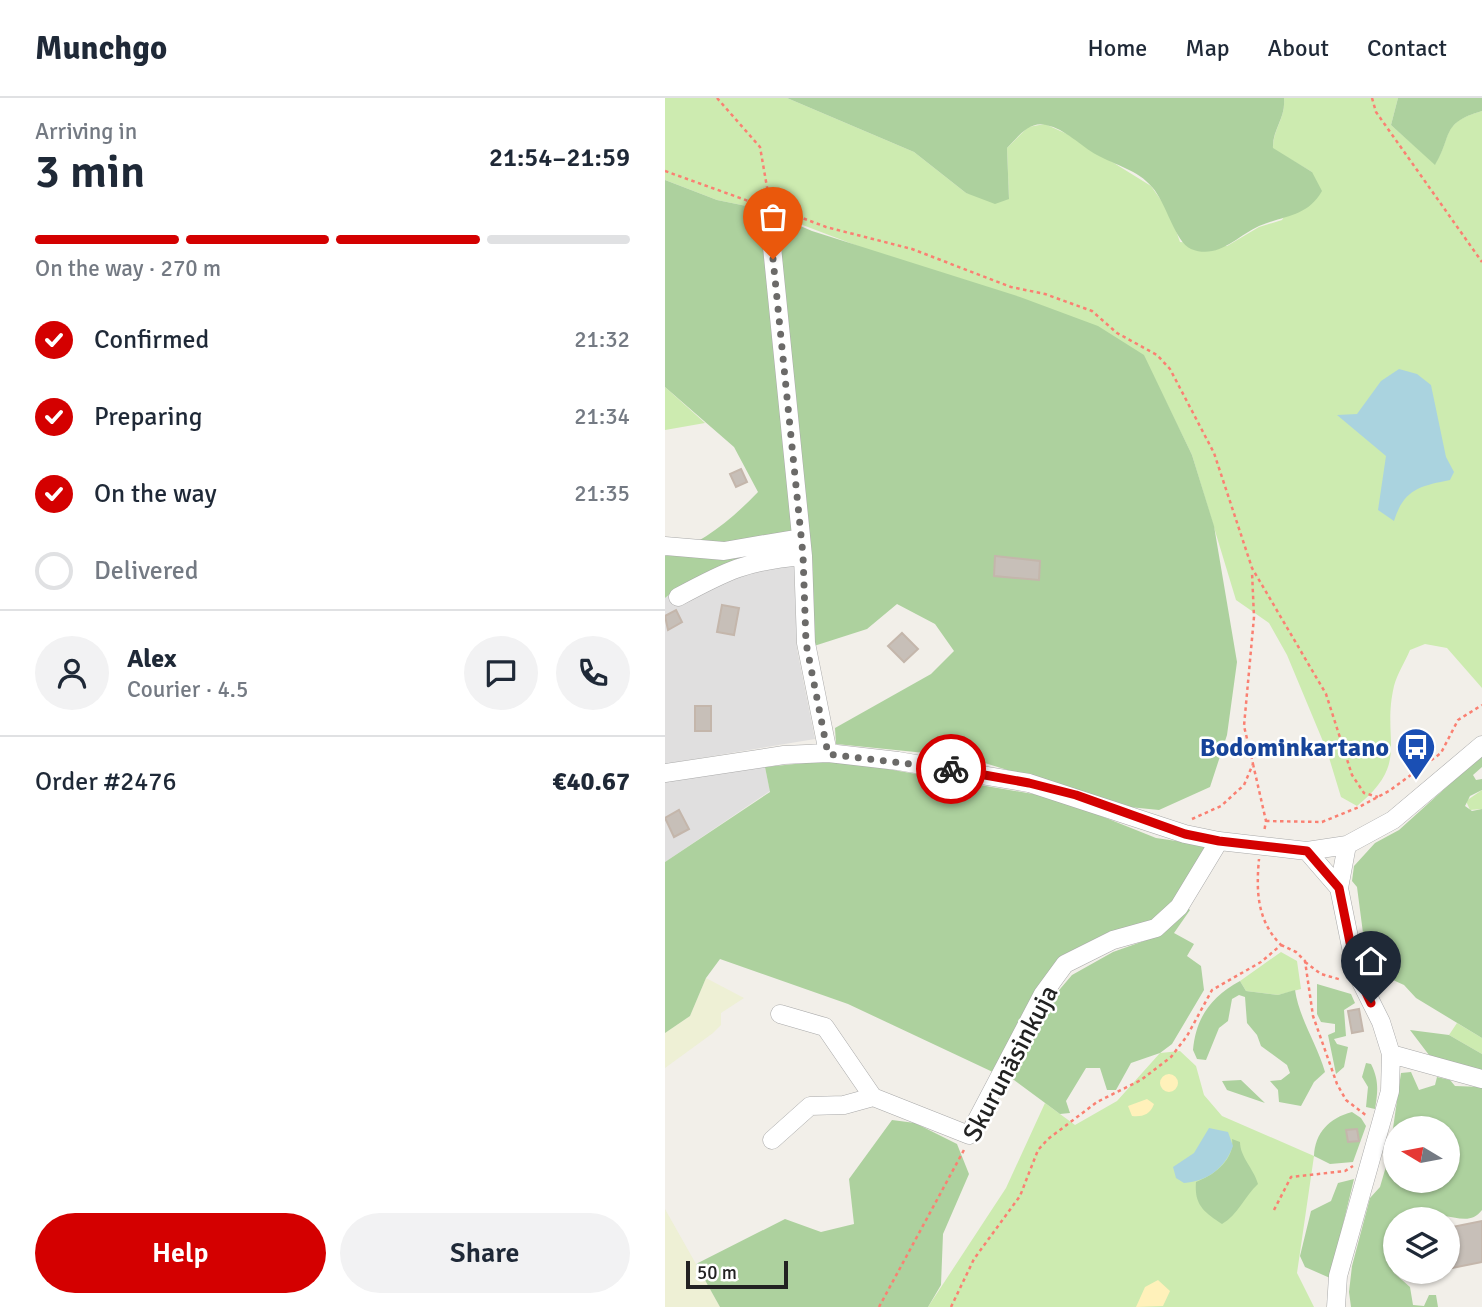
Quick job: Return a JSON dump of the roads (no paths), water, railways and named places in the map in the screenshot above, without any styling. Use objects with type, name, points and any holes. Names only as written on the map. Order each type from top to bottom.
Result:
[{"type":"street","points":[[768,207],[802,547],[806,643],[828,754]]},
{"type":"street","points":[[665,546],[724,551],[802,547]]},
{"type":"street","points":[[678,597],[730,569],[802,547]]},
{"type":"street","points":[[665,773],[784,755],[828,754],[898,761],[1029,783],[1185,834],[1260,847],[1307,851],[1347,845],[1393,820],[1482,745]]},
{"type":"street","name":"Skurunäsinkuja","points":[[873,1097],[969,1135],[1043,994],[1065,964],[1113,940],[1156,928],[1179,907],[1219,841]]},
{"type":"street","points":[[1336,1307],[1338,1276],[1390,1091],[1391,1054],[1381,1022],[1356,972],[1339,888],[1347,845]]},
{"type":"street","points":[[1307,851],[1339,888]]},
{"type":"street","points":[[772,1140],[810,1106],[844,1105],[873,1097],[825,1027],[780,1014]]},
{"type":"street","points":[[1391,1054],[1482,1079]]},
{"type":"water","points":[[1399,369],[1417,374],[1431,385],[1446,457],[1454,472],[1450,480],[1414,491],[1403,502],[1394,521],[1378,510],[1386,456],[1337,415],[1357,414],[1381,381]]},
{"type":"water","points":[[1209,1128],[1228,1132],[1233,1146],[1230,1154],[1215,1172],[1184,1183],[1176,1178],[1173,1167],[1194,1153]]},
{"type":"place","name":"Bodominkartano","points":[[1416,781]]}]
